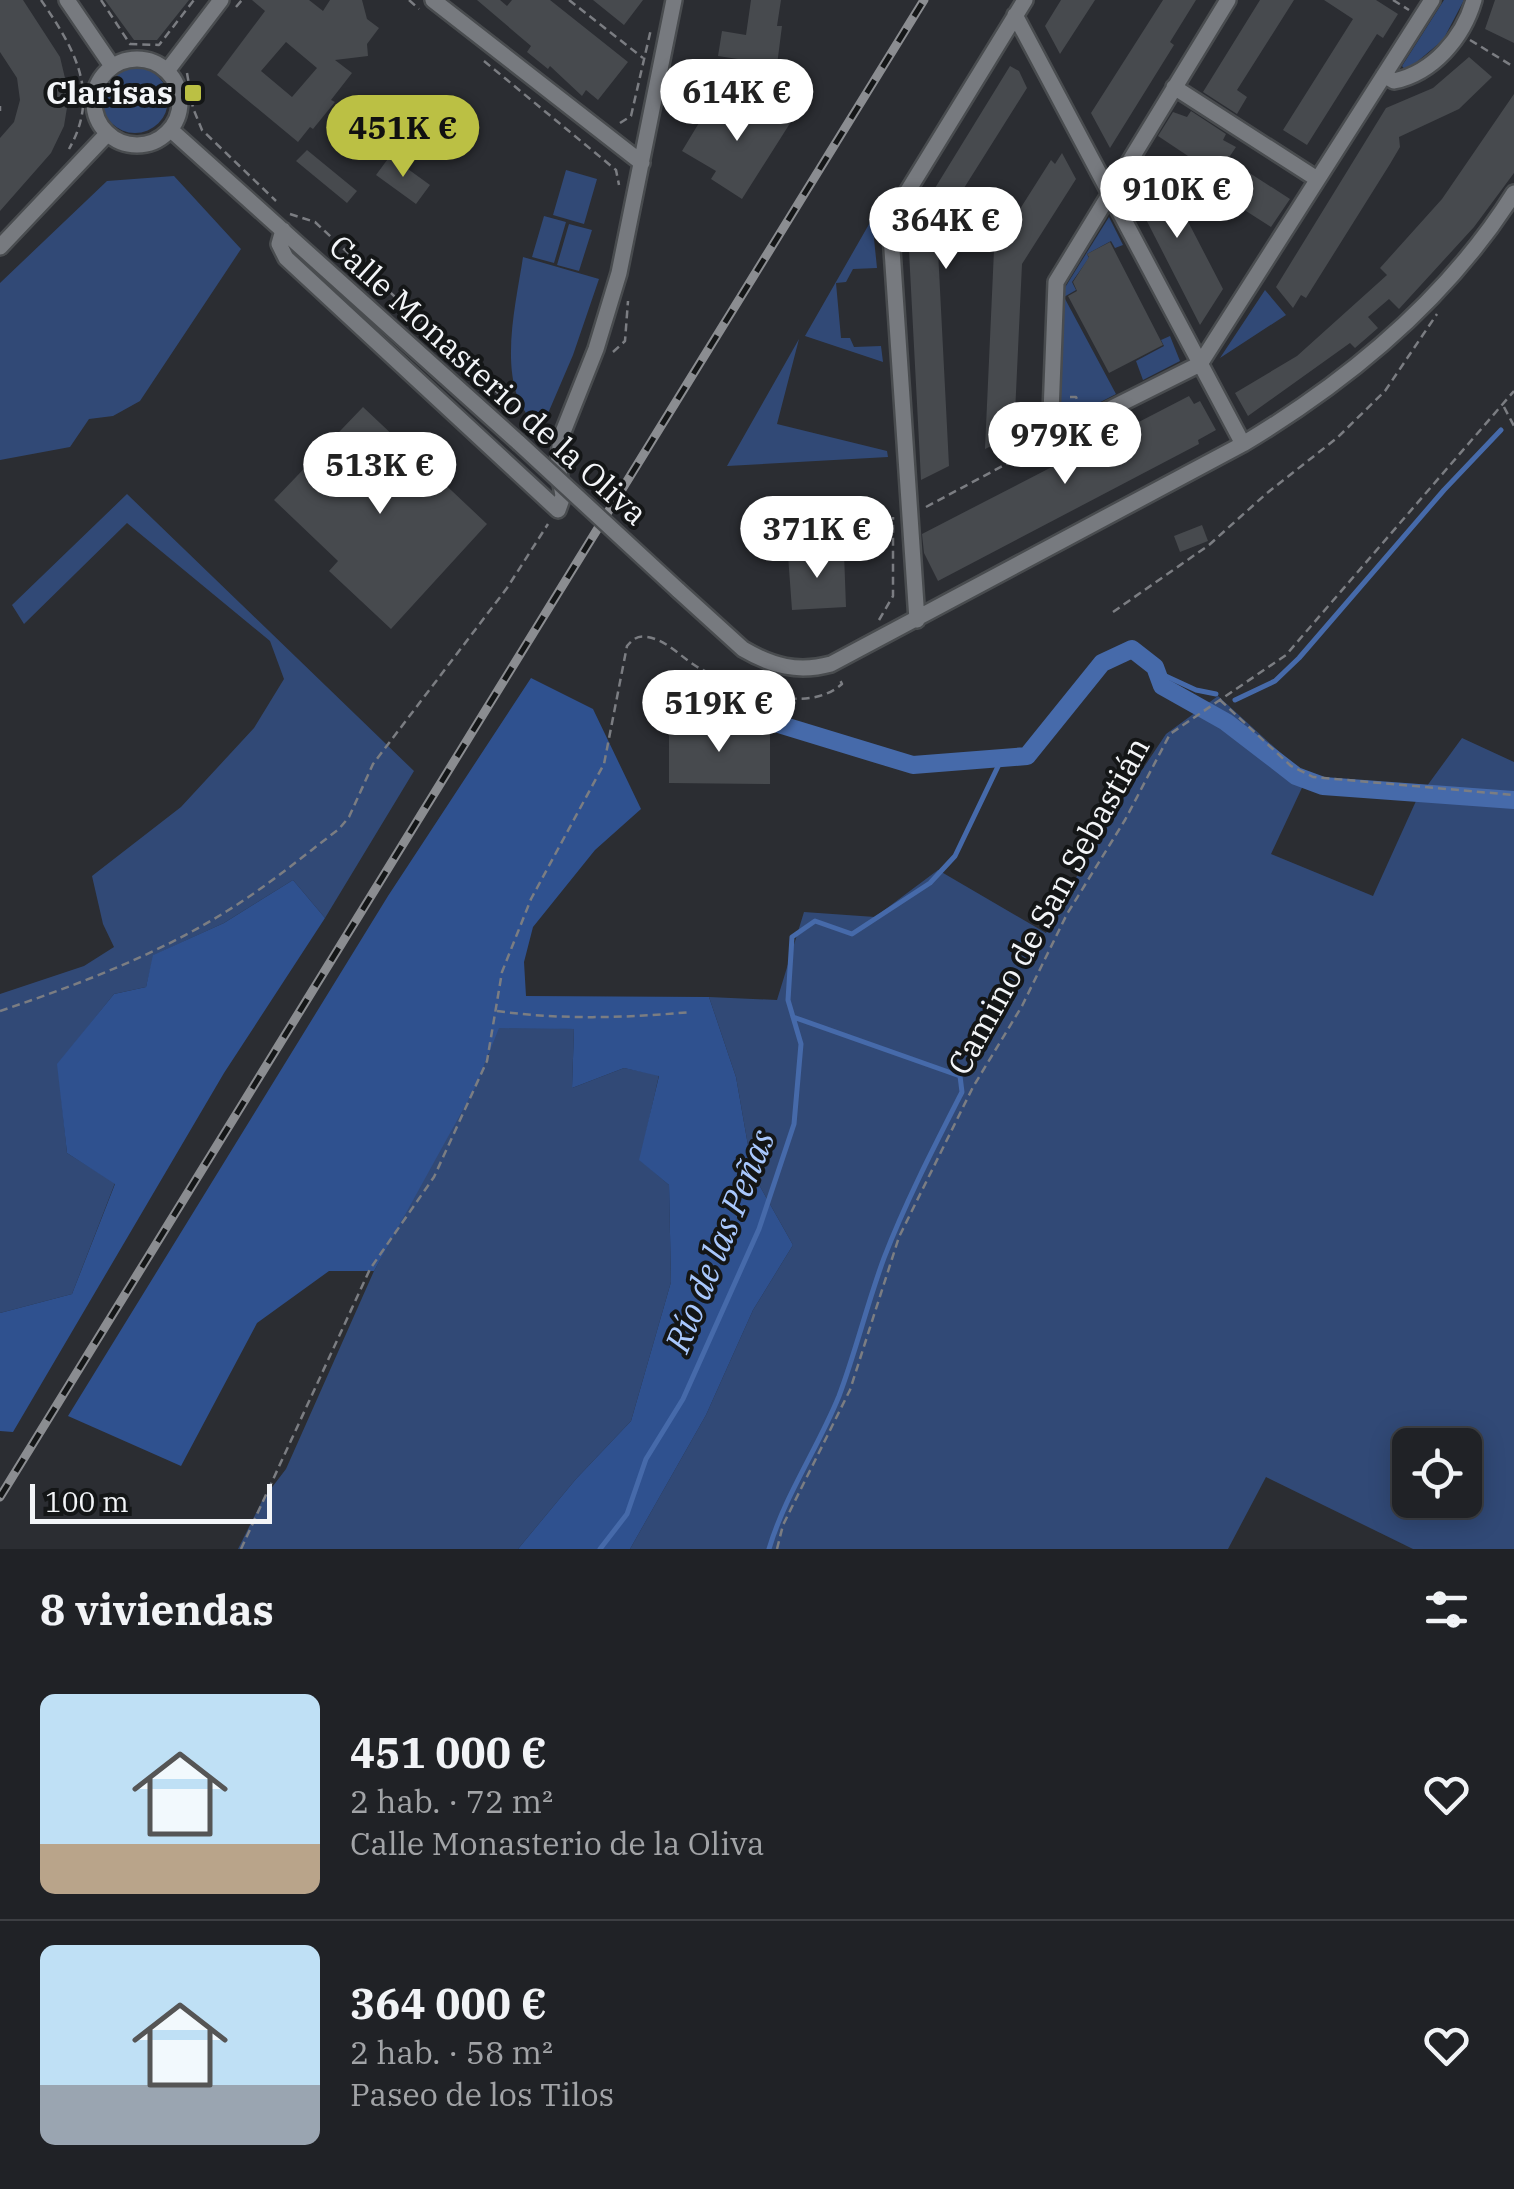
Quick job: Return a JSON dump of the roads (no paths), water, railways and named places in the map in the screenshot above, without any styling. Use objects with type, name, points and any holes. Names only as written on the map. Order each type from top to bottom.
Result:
[{"type":"street","points":[[167,70],[221,0]]},
{"type":"street","points":[[283,230],[280,244],[286,258],[558,510],[563,496],[558,465],[561,437],[607,313],[674,0]]},
{"type":"street","points":[[1025,0],[890,220],[917,620],[1298,411],[1385,343],[1432,294],[1514,193]]},
{"type":"street","points":[[1228,0],[1056,282],[1046,439],[1200,364],[1384,75],[1420,6]]},
{"type":"street","points":[[1384,75],[1394,81],[1427,67],[1457,37],[1474,0]]},
{"type":"street","points":[[68,1],[112,66]]},
{"type":"street","points":[[428,6],[642,163]]},
{"type":"street","points":[[1016,15],[1243,444]]},
{"type":"street","points":[[140,59],[167,70],[180,100],[179,116],[171,130],[157,141],[140,146],[122,144],[107,134],[98,122],[95,92],[112,66],[140,59]]},
{"type":"street","points":[[1174,87],[1318,179]]},
{"type":"street","name":"Calle Monasterio de la Oliva","points":[[171,130],[742,649],[782,667],[812,669],[831,664],[917,620]]},
{"type":"street","points":[[0,248],[107,134]]},
{"type":"waterway","points":[[1235,700],[1275,681],[1299,658],[1501,430]]},
{"type":"waterway","points":[[775,723],[913,765],[1027,756],[1102,663],[1132,649],[1155,667],[1162,686],[1226,722],[1296,776],[1323,786],[1514,800]]},
{"type":"waterway","points":[[1157,672],[1196,690],[1216,694]]},
{"type":"waterway","name":"Río de las Peñas","points":[[600,1549],[627,1514],[646,1459],[683,1399],[759,1229],[794,1124],[801,1044],[788,1000],[792,937],[815,921],[852,934],[930,883],[955,856],[1003,756]]},
{"type":"waterway","points":[[769,1549],[839,1396],[893,1237],[962,1092],[960,1076],[793,1017]]},
{"type":"railway","points":[[0,1497],[924,0]]},
{"type":"place","name":"Clarisas","points":[[193,93]]}]
